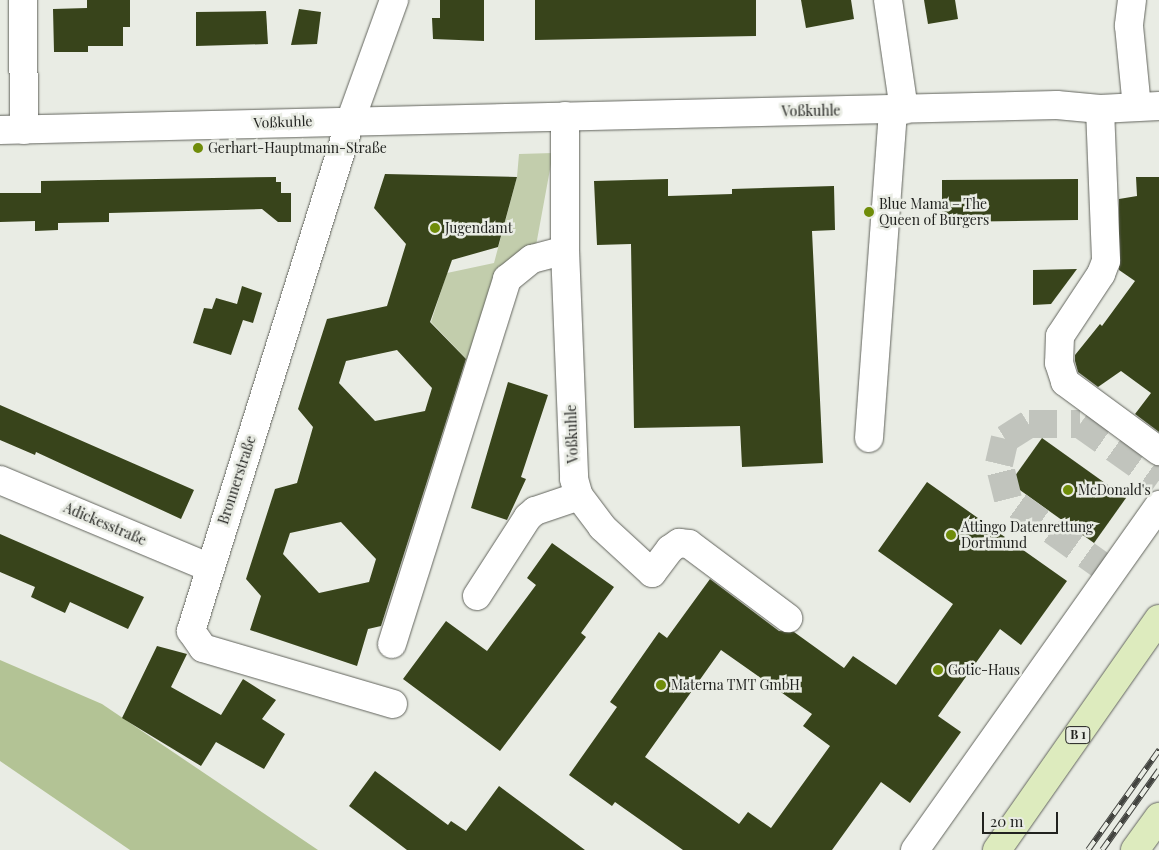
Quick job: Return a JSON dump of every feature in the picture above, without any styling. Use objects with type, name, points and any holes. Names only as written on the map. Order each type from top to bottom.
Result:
[{"type":"main road","name":"B 1","points":[[997,850],[1159,619]]},
{"type":"main road","points":[[1135,850],[1159,817]]},
{"type":"street","points":[[12,130],[23,0]]},
{"type":"street","points":[[351,119],[394,0]]},
{"type":"street","points":[[869,438],[898,110],[888,0]]},
{"type":"street","points":[[1132,0],[1129,26],[1148,99]]},
{"type":"street","name":"Voßkuhle","points":[[12,130],[351,119],[898,110],[1057,105],[1148,99]]},
{"type":"street","name":"Voßkuhle","points":[[1057,105],[1100,109],[1148,99]]},
{"type":"street","points":[[1100,109],[1106,261],[1060,336],[1059,363],[1065,382],[1159,451]]},
{"type":"street","name":"Voßkuhle","points":[[565,116],[564,250],[574,479],[579,496],[602,527],[652,572],[670,549],[679,544],[689,544],[788,618]]},
{"type":"street","name":"Bronnerstraße","points":[[351,119],[191,631],[203,648],[393,704]]},
{"type":"street","points":[[392,644],[507,280],[532,259],[564,250]]},
{"type":"street","name":"Adickesstraße","points":[[0,480],[210,568]]},
{"type":"street","points":[[477,596],[528,517],[540,509],[579,496]]},
{"type":"street","points":[[915,850],[1159,505]]},
{"type":"green space","points":[[553,153],[535,251],[472,365],[431,322],[447,273],[494,263],[517,177],[519,154]]},
{"type":"green space","points":[[0,660],[102,704],[318,850],[130,850],[0,761]]},
{"type":"building","points":[[87,0],[130,0],[130,27],[123,27],[123,46],[88,46],[88,52],[54,52],[53,9],[87,8]]},
{"type":"building","points":[[440,0],[484,0],[484,41],[433,39],[432,18],[440,18]]},
{"type":"building","points":[[535,0],[756,0],[756,36],[535,40]]},
{"type":"building","points":[[801,0],[851,0],[854,19],[806,28]]},
{"type":"building","points":[[924,0],[955,0],[958,19],[928,24]]},
{"type":"building","points":[[299,9],[321,12],[317,44],[291,45]]},
{"type":"building","points":[[266,11],[268,44],[196,46],[196,12]]},
{"type":"building","points":[[385,174],[517,177],[498,247],[452,260],[430,322],[466,359],[381,626],[368,629],[357,666],[250,630],[261,596],[246,579],[275,489],[297,483],[313,427],[298,409],[327,319],[387,306],[406,244],[374,208]],"holes":[[[397,350],[432,388],[425,411],[375,421],[339,383],[346,361]],[[341,522],[376,559],[369,582],[319,593],[283,554],[290,533]]]},
{"type":"building","points":[[276,177],[276,182],[281,182],[281,193],[291,193],[291,222],[278,222],[262,209],[109,213],[109,222],[58,223],[58,230],[35,231],[35,221],[0,222],[0,193],[41,193],[41,181]]},
{"type":"building","points":[[1136,177],[1159,177],[1159,432],[1135,414],[1151,393],[1121,371],[1098,387],[1078,372],[1075,361],[1075,355],[1100,324],[1102,326],[1135,281],[1119,270],[1119,199],[1137,196]]},
{"type":"building","points":[[668,179],[668,196],[732,194],[732,189],[834,186],[835,230],[812,231],[823,463],[742,467],[740,426],[634,428],[631,244],[597,245],[594,181]]},
{"type":"building","points":[[1078,179],[1078,220],[942,222],[942,180]]},
{"type":"building","points":[[1077,269],[1051,304],[1033,305],[1033,270]]},
{"type":"building","points":[[242,286],[262,293],[253,323],[243,320],[231,355],[193,343],[204,308],[212,309],[216,298],[237,304]]},
{"type":"building","points":[[508,382],[548,395],[521,477],[526,479],[507,520],[471,508]]},
{"type":"building","points":[[0,405],[194,490],[181,519],[36,452],[35,455],[0,440]]},
{"type":"building","name":"McDonald's","points":[[1042,438],[1126,498],[1094,543],[1010,483]]},
{"type":"building","points":[[927,482],[1067,581],[1021,645],[1000,629],[938,716],[961,732],[910,803],[881,782],[832,850],[683,850],[615,802],[612,806],[569,775],[617,707],[610,702],[659,632],[667,638],[710,579],[779,631],[794,632],[844,668],[853,656],[896,685],[953,604],[878,551]],"holes":[[[721,650],[812,714],[803,726],[830,746],[771,828],[748,812],[739,824],[645,757]]]},
{"type":"building","points":[[0,534],[144,597],[128,629],[70,602],[65,613],[31,597],[35,587],[0,572]]},
{"type":"building","points":[[552,543],[614,587],[581,633],[586,637],[500,751],[403,679],[446,621],[487,651],[536,585],[527,578]]},
{"type":"building","points":[[157,646],[187,654],[171,687],[221,715],[243,679],[276,700],[262,719],[285,734],[264,769],[216,742],[201,766],[122,718]]},
{"type":"building","points":[[375,771],[448,825],[451,821],[466,831],[499,786],[585,850],[407,850],[349,806]]},
{"type":"tunnel","points":[[1109,571],[1008,499],[999,464],[1005,439],[1029,424],[1080,424],[1159,480]]},
{"type":"railway","points":[[1088,850],[1159,750]]},
{"type":"railway","points":[[1102,850],[1159,770]]},
{"type":"place","name":"Gerhart-Hauptmann-Straße","points":[[198,148]]},
{"type":"place","name":"Blue Mama – The Queen of Burgers","points":[[869,212]]},
{"type":"place","name":"Jugendamt","points":[[435,228]]},
{"type":"place","name":"McDonald's","points":[[1068,490]]},
{"type":"place","name":"Attingo Datenrettung Dortmund","points":[[951,535]]},
{"type":"place","name":"Gotic-Haus","points":[[938,670]]},
{"type":"place","name":"Materna TMT GmbH","points":[[661,685]]}]
